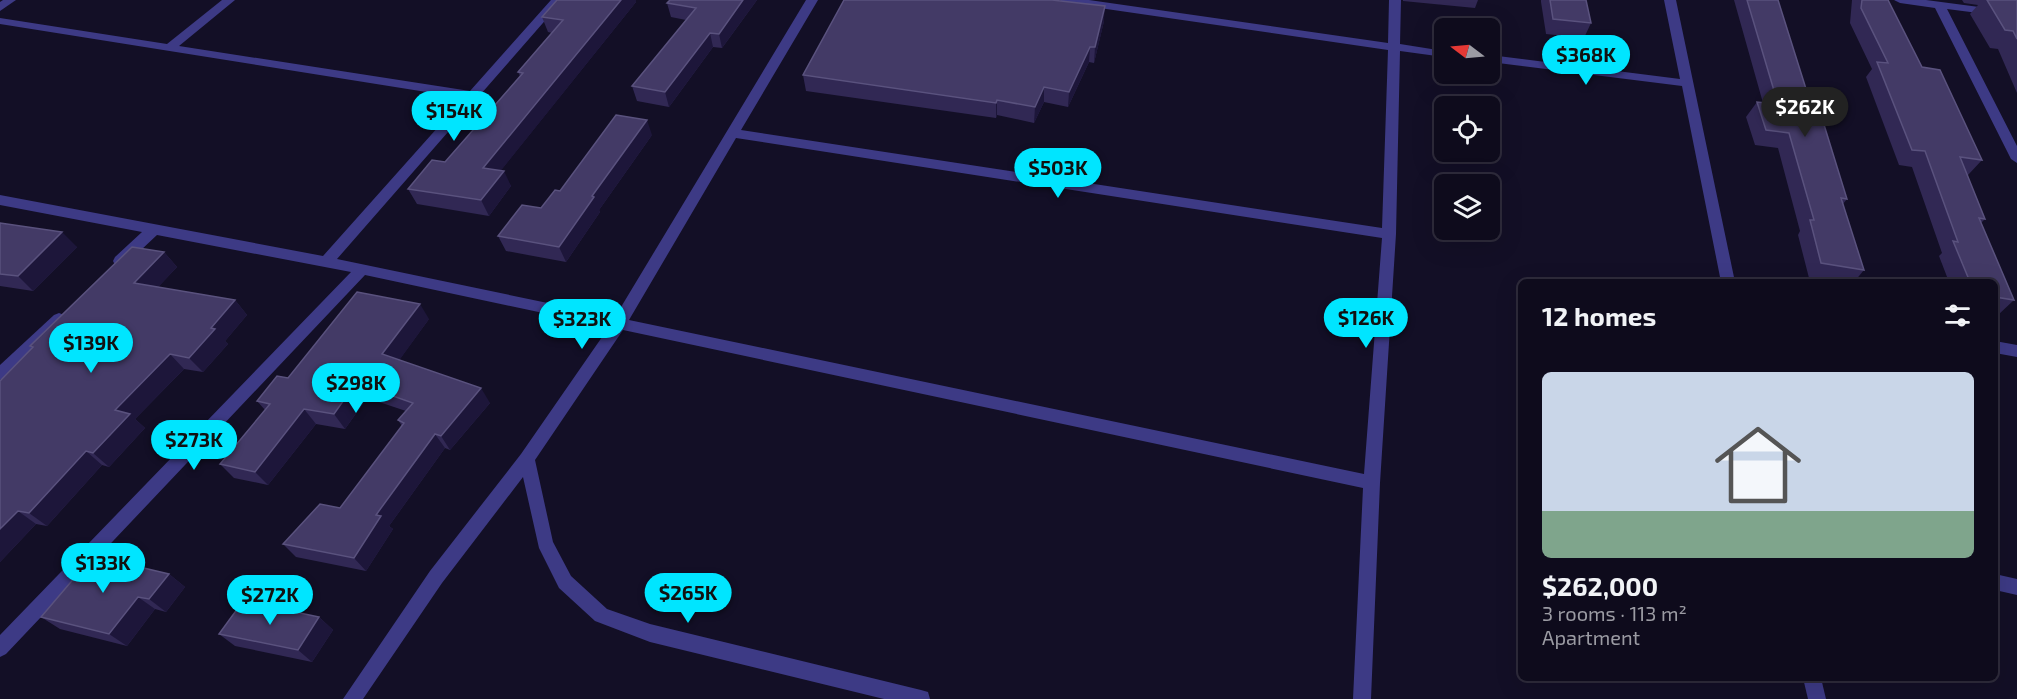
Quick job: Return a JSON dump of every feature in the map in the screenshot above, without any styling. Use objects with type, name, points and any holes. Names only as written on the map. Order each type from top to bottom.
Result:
[{"type":"street","points":[[0,8],[10,0]]},
{"type":"street","points":[[168,49],[229,0]]},
{"type":"street","points":[[326,262],[557,0]]},
{"type":"street","points":[[352,699],[436,577],[527,459],[619,324],[812,0]]},
{"type":"street","points":[[1065,0],[1434,53]]},
{"type":"street","points":[[1362,699],[1372,483],[1389,234],[1395,0]]},
{"type":"street","points":[[1670,0],[1727,279]]},
{"type":"street","points":[[1900,0],[2017,15]]},
{"type":"street","points":[[1939,5],[2011,135],[2017,159]]},
{"type":"street","points":[[0,21],[474,96]]},
{"type":"street","points":[[1500,60],[1686,83]]},
{"type":"street","points":[[733,133],[1389,234]]},
{"type":"street","points":[[0,200],[326,262],[1372,483]]},
{"type":"street","points":[[110,270],[153,230]]},
{"type":"street","points":[[0,648],[362,270]]},
{"type":"street","points":[[0,374],[68,310]]},
{"type":"street","points":[[1998,348],[2017,351]]},
{"type":"street","points":[[527,459],[545,543],[565,582],[601,615],[650,633],[921,699]]},
{"type":"street","points":[[1998,583],[2017,587]]},
{"type":"street","points":[[1813,681],[1817,699]]},
{"type":"building","points":[[557,0],[621,0],[483,168],[504,171],[481,200],[408,189],[432,160],[445,162],[523,73],[518,72],[563,20],[542,17]]},
{"type":"building","points":[[670,0],[743,0],[719,34],[710,33],[665,92],[632,86],[696,8],[667,3]]},
{"type":"building","points":[[844,0],[1052,0],[1105,6],[1095,47],[1090,47],[1069,92],[1044,87],[1035,107],[803,75]]},
{"type":"building","points":[[1550,0],[1586,0],[1591,23],[1553,19]]},
{"type":"building","points":[[1747,0],[1778,0],[1815,114],[1821,115],[1847,199],[1841,198],[1864,270],[1821,263],[1810,220],[1814,220],[1789,133],[1766,130],[1757,102],[1778,104]]},
{"type":"building","points":[[1862,0],[1888,0],[1922,67],[1940,70],[1982,160],[1960,157],[1985,219],[1979,218],[2014,300],[1998,297],[1998,279],[1969,279],[1953,241],[1958,242],[1925,151],[1912,150],[1877,62],[1888,63],[1861,8]]},
{"type":"building","points":[[1987,0],[2017,0],[2017,39],[2013,31],[2005,30]]},
{"type":"building","points":[[616,115],[647,120],[592,196],[594,197],[559,247],[498,236],[522,205],[541,208],[555,190],[560,191]]},
{"type":"building","points":[[0,223],[62,232],[18,276],[0,274]]},
{"type":"building","points":[[132,247],[164,252],[134,283],[235,300],[211,328],[215,329],[189,358],[170,354],[115,410],[130,414],[93,453],[86,451],[29,513],[18,511],[0,529],[0,381],[33,347],[30,346]]},
{"type":"building","points":[[357,292],[420,304],[382,354],[481,388],[441,436],[435,434],[376,515],[381,516],[354,558],[283,544],[320,504],[340,508],[404,423],[398,420],[413,403],[356,383],[334,414],[304,409],[255,472],[220,464],[270,404],[257,401],[277,376],[288,378]]},
{"type":"building","points":[[93,556],[169,574],[149,599],[138,597],[109,634],[41,617]]},
{"type":"building","points":[[243,601],[319,617],[298,650],[219,634]]}]
